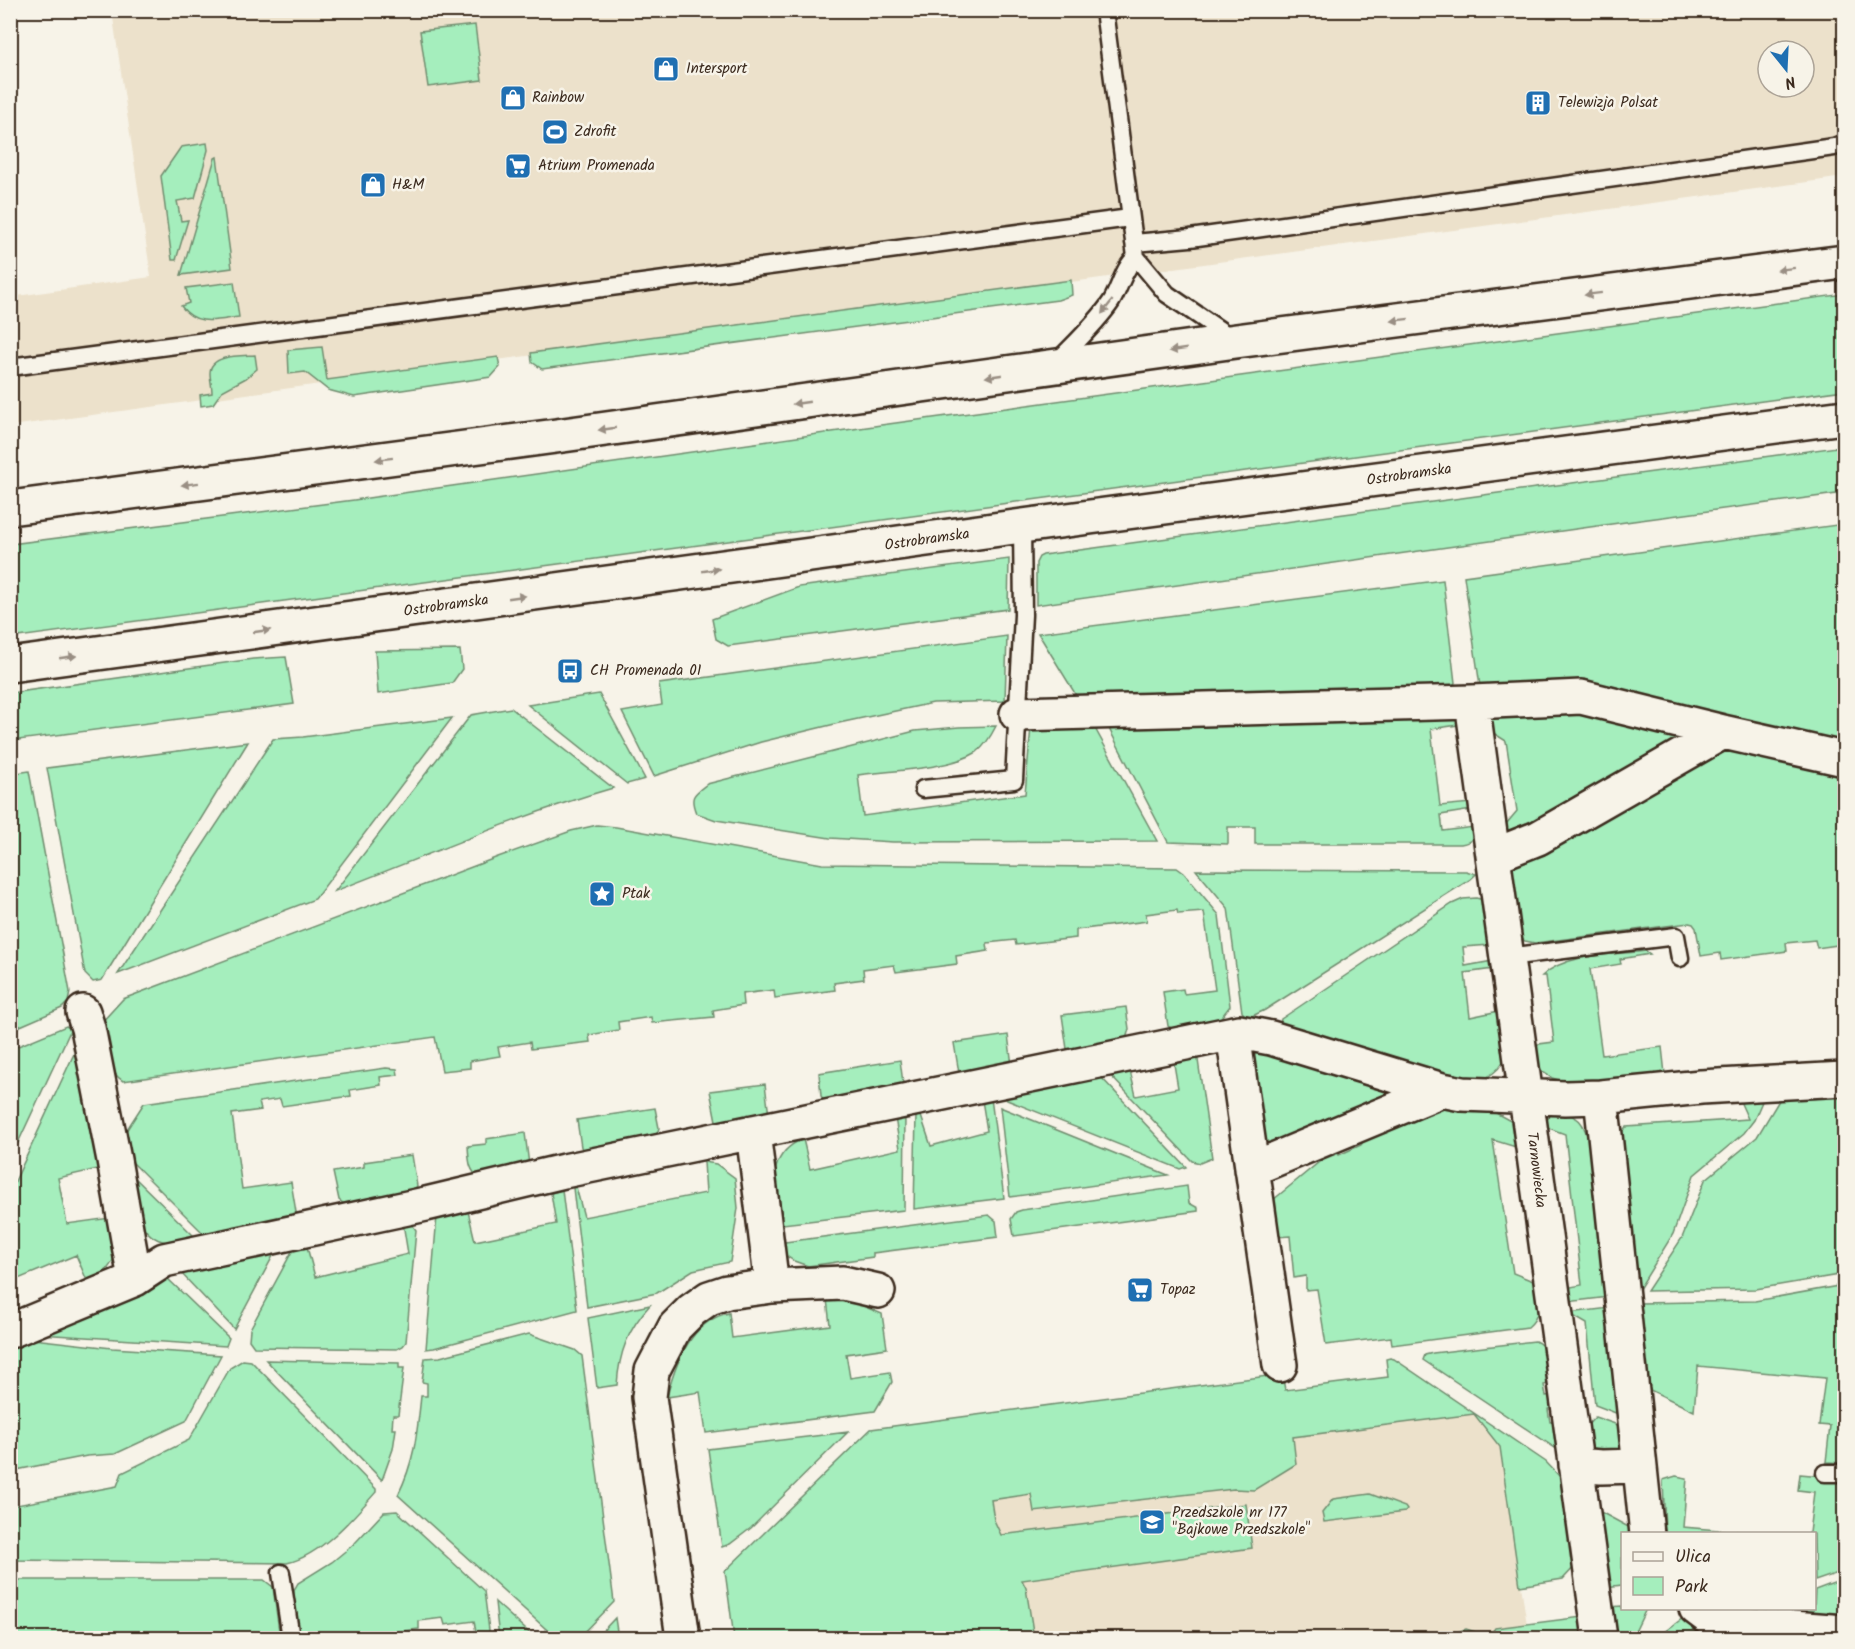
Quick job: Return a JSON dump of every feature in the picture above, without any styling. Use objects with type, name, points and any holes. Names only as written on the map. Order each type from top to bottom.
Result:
[{"type":"street","points":[[10,508],[487,446],[1236,341],[1845,262]]},
{"type":"street","name":"Ostrobramska","points":[[10,665],[1022,526],[1845,417]]},
{"type":"street","points":[[1017,714],[1581,697],[1845,759]]},
{"type":"street","name":"Tarnowiecka","points":[[1472,702],[1600,1638]]},
{"type":"street","points":[[1493,856],[1538,838],[1723,732]]},
{"type":"street","points":[[83,1012],[112,1150],[135,1279]]},
{"type":"street","points":[[10,1331],[135,1279],[164,1260],[426,1204],[564,1171],[1239,1032],[1271,1038],[1462,1094],[1601,1097],[1845,1079]]},
{"type":"street","points":[[1233,1033],[1280,1365]]},
{"type":"street","points":[[1252,1169],[1442,1090]]},
{"type":"street","points":[[1601,1097],[1647,1532]]},
{"type":"street","points":[[753,1132],[772,1286]]},
{"type":"street","points":[[683,1638],[649,1397],[652,1371],[675,1327],[692,1310],[709,1298],[727,1292],[772,1286],[843,1283],[878,1291]]},
{"type":"street","points":[[1576,1465],[1639,1466]]},
{"type":"street","points":[[1699,1610],[1708,1617],[1731,1623],[1845,1632]]},
{"type":"lane","points":[[1104,10],[1135,250],[1167,294],[1236,341]]},
{"type":"lane","points":[[1135,250],[1190,238],[1845,144]]},
{"type":"lane","points":[[10,367],[1130,218]]},
{"type":"lane","points":[[1052,368],[1109,304],[1119,289],[1135,250]]},
{"type":"lane","points":[[923,789],[1014,780],[1023,615],[1022,526]]},
{"type":"lane","points":[[1508,957],[1676,936],[1680,958]]},
{"type":"lane","points":[[1825,1473],[1845,1473]]},
{"type":"lane","points":[[281,1573],[291,1638]]},
{"type":"shaded area","points":[[112,11],[1844,11],[1844,177],[11,426],[10,297],[151,277]]},
{"type":"shaded area","name":"Przedszkole nr 177 \"Bajkowe Przedszkole\"","points":[[1475,1414],[1500,1447],[1529,1638],[790,1638],[802,1508],[1297,1436]]},
{"type":"green space","points":[[475,25],[482,80],[428,87],[420,31]]},
{"type":"green space","points":[[207,143],[208,150],[195,198],[177,201],[181,221],[188,220],[176,260],[172,260],[161,176],[181,147]]},
{"type":"green space","points":[[217,157],[232,268],[181,275],[215,158]]},
{"type":"green space","points":[[1071,280],[1072,295],[1058,300],[542,369],[532,362],[531,353]]},
{"type":"green space","points":[[234,282],[239,317],[200,320],[187,313],[181,306],[189,303],[186,288]]},
{"type":"green space","points":[[1844,294],[1844,390],[11,638],[11,544],[354,500],[881,425]]},
{"type":"green space","points":[[322,347],[327,380],[498,357],[500,367],[491,377],[354,397],[328,390],[305,372],[289,374],[288,350]]},
{"type":"green space","points":[[255,355],[257,369],[222,391],[213,404],[201,406],[200,395],[212,393],[210,373],[215,362],[228,357]]},
{"type":"green space","points":[[1844,446],[1844,493],[1036,605],[1036,563],[1043,555]]},
{"type":"green space","points":[[1844,524],[1844,747],[1481,693],[1464,576]]},
{"type":"green space","points":[[1009,559],[1008,609],[728,646],[716,639],[712,619],[799,587]]},
{"type":"green space","points":[[1443,580],[1455,683],[1443,691],[1079,700],[1038,633]]},
{"type":"green space","points":[[1007,636],[1005,701],[933,703],[839,723],[761,742],[654,776],[622,712],[662,705],[659,684]]},
{"type":"green space","points":[[460,650],[462,669],[452,683],[378,694],[375,651]]},
{"type":"green space","points":[[286,657],[294,704],[11,741],[11,693],[253,659]]},
{"type":"green space","points":[[599,694],[645,779],[627,784],[528,705]]},
{"type":"green space","points":[[1580,706],[1691,736],[1508,837],[1501,830],[1517,811],[1506,741],[1487,729],[1489,711]]},
{"type":"green space","points":[[511,708],[613,788],[508,823],[335,891],[471,715]]},
{"type":"green space","points":[[1456,717],[1459,721],[1458,725],[1431,729],[1440,806],[1471,803],[1472,810],[1441,815],[1443,831],[1474,827],[1472,839],[1461,844],[1255,844],[1255,827],[1228,827],[1228,844],[1168,842],[1105,721]]},
{"type":"green space","points":[[452,718],[315,899],[118,974],[273,739]]},
{"type":"green space","points":[[1092,723],[1157,841],[893,842],[830,838],[716,820],[696,813],[693,803],[696,793],[707,784],[915,731],[959,727],[996,726],[983,746],[965,758],[936,766],[858,775],[863,816],[1025,794],[1031,727]]},
{"type":"green space","points":[[248,742],[102,980],[93,982],[85,974],[47,768]]},
{"type":"green space","points":[[1718,747],[1844,774],[1844,944],[1817,948],[1815,940],[1786,943],[1787,951],[1721,960],[1720,953],[1701,956],[1696,928],[1689,923],[1535,943],[1519,938],[1510,893],[1513,865]]},
{"type":"green space","points":[[29,771],[70,992],[68,1002],[62,1008],[11,1030],[11,774]]},
{"type":"green space","points":[[597,825],[822,864],[1177,868],[1184,873],[1219,915],[1230,1006],[1214,1024],[1184,1029],[1168,1026],[1163,992],[1183,989],[1184,994],[1215,990],[1204,912],[1178,914],[1177,910],[1146,914],[1147,921],[1076,930],[1076,938],[1016,945],[1015,940],[987,943],[988,951],[956,956],[957,964],[896,972],[894,965],[863,969],[864,979],[834,983],[835,990],[775,998],[774,990],[742,994],[743,1005],[713,1010],[714,1017],[652,1023],[651,1017],[618,1022],[619,1030],[589,1035],[590,1042],[531,1049],[530,1042],[498,1047],[500,1056],[470,1061],[470,1068],[442,1071],[435,1037],[123,1081],[109,1063],[101,1023],[123,999],[498,857],[571,831]]},
{"type":"green space","points":[[1196,870],[1466,871],[1476,874],[1265,1010],[1248,1018],[1242,1012],[1228,908]]},
{"type":"green space","points":[[1463,899],[1484,900],[1491,945],[1463,947],[1465,966],[1493,961],[1493,969],[1465,973],[1470,1017],[1499,1011],[1506,1045],[1502,1063],[1487,1077],[1468,1083],[1280,1026],[1281,1019],[1452,904]]},
{"type":"green space","points":[[1646,951],[1650,954],[1620,959],[1621,964],[1590,969],[1602,1055],[1662,1047],[1665,1074],[1661,1078],[1574,1084],[1552,1078],[1538,1069],[1531,1045],[1554,1042],[1546,976],[1542,976],[1552,968],[1577,959]]},
{"type":"green space","points":[[1126,1007],[1129,1029],[1126,1039],[1071,1051],[1067,1049],[1062,1015]]},
{"type":"green space","points":[[66,1026],[71,1029],[11,1158],[11,1049]]},
{"type":"green space","points":[[1008,1035],[1012,1065],[959,1073],[954,1043]]},
{"type":"green space","points":[[79,1043],[102,1168],[58,1178],[67,1224],[110,1218],[115,1248],[114,1256],[107,1270],[88,1283],[76,1255],[11,1282],[11,1190]]},
{"type":"green space","points":[[1252,1048],[1389,1088],[1388,1097],[1266,1155],[1246,1051]]},
{"type":"green space","points":[[1197,1053],[1212,1158],[1200,1163],[1192,1161],[1107,1072],[1129,1067],[1136,1096],[1178,1088],[1173,1058]]},
{"type":"green space","points":[[900,1060],[903,1083],[901,1087],[824,1101],[821,1096],[819,1073]]},
{"type":"green space","points":[[386,1068],[397,1069],[398,1075],[380,1077],[381,1085],[350,1090],[351,1096],[282,1106],[280,1099],[259,1102],[261,1110],[232,1114],[242,1189],[291,1182],[296,1212],[291,1219],[207,1237],[129,1159],[124,1134],[144,1103]]},
{"type":"green space","points":[[1098,1074],[1186,1167],[1180,1169],[1007,1100],[1001,1095]]},
{"type":"green space","points":[[765,1084],[769,1116],[717,1126],[710,1091]]},
{"type":"green space","points":[[1844,1094],[1844,1274],[1756,1289],[1647,1291],[1682,1238],[1705,1180],[1757,1137],[1781,1097]]},
{"type":"green space","points":[[1764,1097],[1754,1120],[1744,1133],[1694,1175],[1673,1234],[1636,1294],[1621,1132],[1626,1127],[1748,1119],[1739,1099]]},
{"type":"green space","points":[[991,1098],[1004,1198],[914,1209],[916,1114],[920,1113],[931,1146],[987,1131],[982,1100]]},
{"type":"green space","points":[[1000,1107],[1168,1175],[1010,1197]]},
{"type":"green space","points":[[1427,1107],[1494,1112],[1516,1124],[1519,1148],[1493,1140],[1513,1273],[1538,1283],[1539,1307],[1536,1318],[1528,1327],[1392,1345],[1391,1337],[1326,1345],[1317,1289],[1306,1290],[1306,1276],[1294,1278],[1290,1236],[1277,1237],[1273,1200],[1324,1158],[1337,1152],[1339,1155],[1361,1145],[1364,1140]]},
{"type":"green space","points":[[655,1108],[659,1128],[655,1139],[584,1151],[581,1147],[577,1120]]},
{"type":"green space","points":[[1552,1113],[1577,1118],[1587,1135],[1592,1153],[1609,1297],[1567,1302],[1565,1288],[1582,1285],[1565,1134],[1546,1127],[1545,1122]]},
{"type":"green space","points":[[905,1115],[904,1210],[774,1225],[774,1175],[782,1154],[791,1146],[803,1139],[810,1169],[900,1149],[895,1117]]},
{"type":"green space","points":[[525,1133],[529,1165],[480,1178],[473,1172],[468,1146],[486,1144],[486,1139]]},
{"type":"green space","points":[[412,1155],[417,1186],[412,1192],[348,1207],[339,1200],[333,1172],[364,1167],[364,1162]]},
{"type":"green space","points":[[704,1162],[716,1164],[735,1178],[738,1208],[730,1262],[693,1270],[657,1293],[587,1307],[573,1188],[576,1187],[584,1217],[706,1193]]},
{"type":"green space","points":[[129,1172],[195,1237],[167,1242],[156,1239],[148,1232],[138,1214]]},
{"type":"green space","points":[[1187,1186],[1189,1203],[1198,1208],[1198,1211],[1014,1236],[1011,1219],[1016,1212],[1022,1210]]},
{"type":"green space","points":[[562,1190],[577,1310],[426,1349],[437,1216],[468,1211],[475,1241],[556,1224],[551,1193]]},
{"type":"green space","points":[[989,1215],[996,1221],[998,1237],[873,1253],[873,1257],[808,1266],[782,1253],[781,1243],[785,1242]]},
{"type":"green space","points":[[403,1223],[411,1223],[416,1230],[406,1342],[403,1346],[397,1349],[254,1347],[249,1340],[250,1329],[295,1246],[306,1243],[315,1277],[408,1254]]},
{"type":"green space","points":[[269,1251],[274,1254],[234,1329],[180,1272]]},
{"type":"green space","points":[[166,1277],[229,1338],[226,1346],[39,1334],[149,1289]]},
{"type":"green space","points":[[1844,1285],[1844,1463],[1826,1462],[1830,1426],[1819,1425],[1825,1378],[1698,1366],[1694,1411],[1648,1389],[1639,1303],[1755,1301]]},
{"type":"green space","points":[[842,1297],[882,1314],[887,1348],[846,1354],[850,1378],[890,1372],[892,1382],[875,1411],[706,1433],[700,1392],[667,1397],[680,1358],[687,1345],[705,1324],[716,1317],[729,1313],[732,1338],[830,1325],[827,1299]]},
{"type":"green space","points":[[650,1305],[630,1332],[620,1362],[617,1385],[597,1388],[588,1318]]},
{"type":"green space","points":[[1610,1308],[1621,1415],[1595,1405],[1587,1324],[1568,1313]]},
{"type":"green space","points":[[529,1334],[575,1350],[582,1356],[614,1602],[579,1638],[556,1638],[398,1495],[412,1458],[421,1396],[427,1396],[427,1383],[422,1382],[425,1358],[440,1357]]},
{"type":"green space","points":[[24,1338],[112,1348],[221,1355],[186,1421],[115,1454],[87,1456],[11,1471],[11,1344]]},
{"type":"green space","points":[[1535,1341],[1547,1353],[1551,1383],[1544,1385],[1546,1396],[1553,1395],[1554,1408],[1548,1409],[1550,1422],[1556,1421],[1561,1452],[1423,1360],[1425,1355],[1433,1353]]},
{"type":"green space","points":[[1386,1359],[1394,1359],[1546,1462],[1561,1478],[1568,1495],[1577,1564],[1563,1579],[1520,1586],[1500,1447],[1474,1414],[1293,1437],[1296,1464],[1254,1490],[1234,1489],[1034,1512],[1031,1494],[991,1500],[994,1520],[1001,1535],[1246,1504],[1252,1548],[1022,1580],[1026,1588],[1034,1638],[734,1638],[725,1571],[871,1429],[1282,1374],[1285,1390],[1388,1377]]},
{"type":"green space","points":[[243,1360],[251,1361],[376,1489],[376,1492],[336,1534],[312,1552],[287,1563],[11,1560],[11,1506],[117,1486],[122,1473],[189,1440],[230,1368]]},
{"type":"green space","points":[[266,1360],[399,1363],[399,1368],[404,1368],[398,1415],[393,1415],[392,1429],[396,1429],[393,1449],[382,1480]]},
{"type":"green space","points":[[1595,1417],[1624,1427],[1626,1454],[1590,1455],[1585,1428]]},
{"type":"green space","points":[[848,1432],[751,1528],[730,1544],[722,1547],[708,1449]]},
{"type":"green space","points":[[1800,1474],[1844,1478],[1844,1571],[1816,1581],[1816,1532],[1809,1532],[1814,1492],[1798,1490]]},
{"type":"green space","points":[[1676,1476],[1687,1478],[1683,1527],[1742,1532],[1665,1532],[1663,1480]]},
{"type":"green space","points":[[1370,1494],[1405,1507],[1407,1510],[1324,1522],[1322,1513],[1333,1499]]},
{"type":"green space","points":[[1595,1509],[1634,1530],[1634,1532],[1621,1532],[1621,1585],[1605,1587]]},
{"type":"green space","points":[[397,1511],[484,1591],[490,1638],[477,1638],[474,1621],[445,1625],[443,1618],[419,1621],[419,1629],[348,1638],[299,1638],[293,1600],[294,1590],[298,1583],[332,1562],[355,1543],[384,1512]]},
{"type":"green space","points":[[1844,1579],[1844,1619],[1764,1612],[1816,1610],[1816,1590]]},
{"type":"green space","points":[[11,1580],[264,1580],[273,1587],[280,1638],[11,1638]]},
{"type":"green space","points":[[495,1602],[535,1638],[499,1638]]},
{"type":"green space","points":[[1621,1606],[1621,1610],[1646,1610],[1632,1638],[1613,1638],[1608,1607]]},
{"type":"green space","points":[[1582,1617],[1585,1638],[1492,1638],[1495,1628]]},
{"type":"green space","points":[[615,1618],[618,1638],[596,1638]]},
{"type":"green space","points":[[1683,1618],[1715,1632],[1709,1638],[1656,1638]]},
{"type":"green space","points":[[1466,1629],[1475,1632],[1480,1638],[1432,1638],[1432,1635],[1445,1636]]},
{"type":"place","name":"Intersport","points":[[666,69]]},
{"type":"place","name":"Rainbow","points":[[513,98]]},
{"type":"place","name":"Telewizja Polsat","points":[[1538,103]]},
{"type":"place","name":"Zdrofit","points":[[555,132]]},
{"type":"place","name":"Atrium Promenada","points":[[518,166]]},
{"type":"place","name":"H&M","points":[[373,185]]},
{"type":"place","name":"CH Promenada 01","points":[[570,671]]},
{"type":"place","name":"Ptak","points":[[602,894]]},
{"type":"place","name":"Topaz","points":[[1140,1290]]},
{"type":"place","name":"Przedszkole nr 177 \"Bajkowe Przedszkole\"","points":[[1152,1522]]}]
